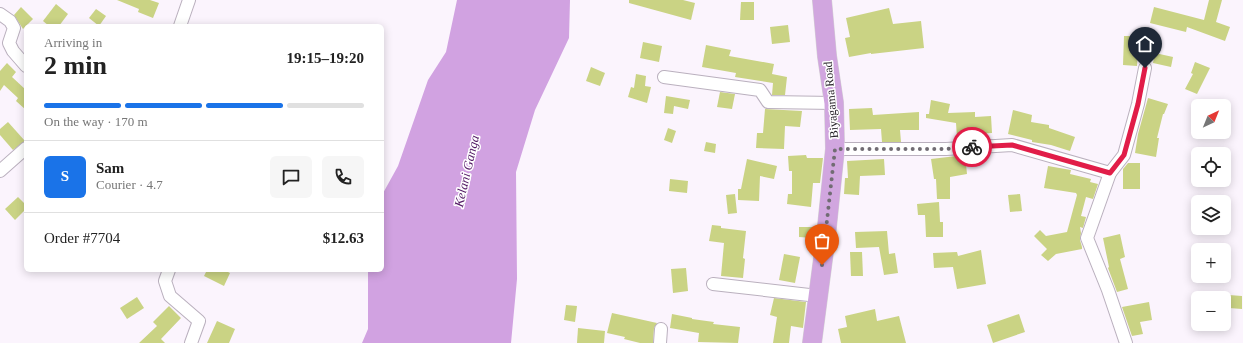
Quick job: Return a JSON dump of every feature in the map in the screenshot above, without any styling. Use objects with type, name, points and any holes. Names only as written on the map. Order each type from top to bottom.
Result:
[{"type":"main road","name":"Biyagama Road","points":[[812,343],[826,236],[835,149],[834,103],[827,56],[822,0]]},
{"type":"street","points":[[181,24],[189,0]]},
{"type":"street","points":[[0,14],[10,21],[14,28],[9,43],[13,51],[24,64]]},
{"type":"street","points":[[1126,343],[1108,290],[1087,238],[1110,173],[1124,155],[1138,104],[1145,68]]},
{"type":"street","points":[[664,77],[760,90],[768,102],[834,103]]},
{"type":"street","points":[[835,149],[946,149],[1012,145],[1110,173]]},
{"type":"street","points":[[0,171],[24,150]]},
{"type":"street","points":[[168,272],[165,281],[170,296],[199,321],[191,343]]},
{"type":"street","points":[[713,284],[818,296]]},
{"type":"street","points":[[660,343],[661,329]]},
{"type":"water","name":"Kelani Ganga","points":[[457,0],[570,0],[569,38],[535,110],[516,172],[517,279],[511,343],[362,343],[368,329],[368,272],[384,272],[384,191],[398,166],[428,80],[446,52]]},
{"type":"building","points":[[117,0],[150,0],[159,3],[153,18],[138,12],[139,9]]},
{"type":"building","points":[[629,0],[683,0],[695,3],[691,20],[629,3]]},
{"type":"building","points":[[1209,0],[1222,0],[1216,22],[1230,27],[1225,41],[1187,27],[1186,32],[1150,23],[1154,7],[1204,20]]},
{"type":"building","points":[[741,2],[754,2],[754,20],[740,20]]},
{"type":"building","points":[[56,4],[68,14],[60,24],[47,24],[43,21]]},
{"type":"building","points":[[21,7],[33,19],[28,24],[24,24],[23,29],[14,15]]},
{"type":"building","points":[[889,8],[893,24],[921,21],[924,48],[871,53],[849,57],[845,38],[850,37],[846,18]]},
{"type":"building","points":[[96,9],[106,16],[100,24],[96,24],[89,18]]},
{"type":"building","points":[[788,25],[790,42],[772,44],[770,27]]},
{"type":"building","points":[[1124,36],[1139,36],[1137,66],[1123,65]]},
{"type":"building","points":[[643,42],[662,46],[659,62],[640,58]]},
{"type":"building","points":[[706,45],[731,50],[729,56],[774,64],[772,74],[787,77],[785,95],[772,95],[773,83],[735,77],[736,73],[702,67]]},
{"type":"building","points":[[1155,53],[1173,57],[1171,67],[1153,63]]},
{"type":"building","points":[[1195,62],[1210,68],[1197,94],[1185,89],[1193,74],[1191,73]]},
{"type":"building","points":[[7,63],[16,72],[12,77],[24,88],[24,108],[16,101],[18,98],[4,85],[0,91],[0,71]]},
{"type":"building","points":[[591,67],[605,73],[600,86],[586,81]]},
{"type":"building","points":[[636,74],[646,76],[645,86],[651,87],[647,103],[628,97],[631,87],[634,88]]},
{"type":"building","points":[[720,92],[735,94],[732,109],[717,107]]},
{"type":"building","points":[[666,96],[690,100],[688,109],[674,106],[673,114],[664,113]]},
{"type":"building","points":[[1148,98],[1168,104],[1163,114],[1157,138],[1159,138],[1156,157],[1135,153],[1138,134]]},
{"type":"building","points":[[931,100],[950,104],[948,113],[975,112],[975,117],[991,116],[992,133],[976,134],[976,137],[957,138],[956,123],[926,118],[926,114],[929,114]]},
{"type":"building","points":[[872,108],[873,115],[919,112],[919,130],[900,130],[901,142],[882,142],[881,129],[850,130],[849,109]]},
{"type":"building","points":[[765,109],[802,111],[800,127],[785,126],[784,149],[756,148],[757,133],[763,133]]},
{"type":"building","points":[[1013,110],[1032,115],[1031,122],[1049,125],[1049,128],[1075,137],[1070,151],[1051,145],[1032,142],[1032,140],[1008,134]]},
{"type":"building","points":[[8,122],[24,142],[13,150],[0,135],[0,129]]},
{"type":"building","points":[[668,128],[676,131],[672,143],[664,140]]},
{"type":"building","points":[[706,142],[716,144],[715,153],[704,151]]},
{"type":"building","points":[[806,155],[807,158],[823,158],[820,183],[813,183],[811,207],[787,204],[788,194],[792,194],[792,171],[789,171],[788,156]]},
{"type":"building","points":[[965,155],[967,174],[950,177],[950,199],[937,199],[936,179],[934,179],[931,159]]},
{"type":"building","points":[[747,159],[777,166],[774,179],[760,176],[759,201],[738,200],[738,189],[741,189]]},
{"type":"building","points":[[884,159],[885,175],[860,176],[859,195],[844,194],[845,178],[848,178],[847,161]]},
{"type":"building","points":[[1128,163],[1140,163],[1140,189],[1123,189],[1123,169]]},
{"type":"building","points":[[1048,166],[1071,170],[1070,174],[1091,179],[1090,182],[1098,184],[1093,199],[1086,197],[1081,216],[1086,217],[1083,228],[1080,227],[1082,249],[1056,254],[1048,261],[1041,255],[1047,249],[1034,236],[1040,230],[1046,236],[1067,232],[1077,195],[1076,193],[1044,188]]},
{"type":"building","points":[[670,179],[688,181],[687,193],[669,191]]},
{"type":"building","points":[[735,194],[737,213],[728,214],[726,195]]},
{"type":"building","points":[[1020,194],[1022,211],[1010,212],[1008,195]]},
{"type":"building","points":[[18,197],[24,203],[24,211],[15,220],[5,209]]},
{"type":"building","points":[[939,202],[940,222],[943,222],[943,237],[926,237],[925,215],[918,215],[917,204]]},
{"type":"building","points":[[712,225],[721,226],[721,228],[746,231],[743,258],[745,259],[743,278],[721,276],[724,243],[709,241]]},
{"type":"building","points":[[799,227],[813,227],[813,238],[799,237]]},
{"type":"building","points":[[887,231],[889,254],[895,253],[898,273],[884,275],[879,247],[856,248],[855,232]]},
{"type":"building","points":[[1120,234],[1125,257],[1120,259],[1128,289],[1117,292],[1108,268],[1103,238]]},
{"type":"building","points":[[981,250],[986,284],[957,289],[953,267],[934,268],[933,253],[957,252],[958,256]]},
{"type":"building","points":[[850,252],[862,252],[863,276],[851,276]]},
{"type":"building","points":[[784,254],[800,257],[795,283],[779,280]]},
{"type":"building","points":[[686,268],[688,291],[673,293],[671,269]]},
{"type":"building","points":[[206,272],[230,273],[224,286],[204,276]]},
{"type":"building","points":[[1231,295],[1242,296],[1242,309],[1231,308]]},
{"type":"building","points":[[137,297],[144,308],[127,319],[120,308]]},
{"type":"building","points":[[774,298],[806,302],[803,328],[791,326],[789,343],[773,343],[777,317],[770,315]]},
{"type":"building","points":[[1149,302],[1152,320],[1140,322],[1143,334],[1132,336],[1122,307]]},
{"type":"building","points":[[566,305],[577,306],[575,322],[564,320]]},
{"type":"building","points":[[169,306],[181,318],[161,339],[165,343],[139,343],[157,326],[153,322]]},
{"type":"building","points":[[875,309],[877,321],[899,316],[906,343],[841,343],[838,329],[847,327],[845,316]]},
{"type":"building","points":[[612,313],[657,323],[654,328],[653,343],[640,343],[624,339],[625,337],[607,333]]},
{"type":"building","points":[[672,314],[714,322],[713,324],[740,327],[738,343],[698,342],[699,333],[670,328]]},
{"type":"building","points":[[1019,314],[1025,332],[993,343],[987,325]]},
{"type":"building","points":[[217,321],[235,329],[229,343],[207,343]]},
{"type":"building","points":[[578,328],[605,331],[604,343],[577,343]]},
{"type":"way so far","points":[[822,265],[835,149],[946,149],[972,147]]},
{"type":"route","points":[[972,147],[1012,145],[1110,173],[1124,155],[1138,104],[1145,68]]}]
